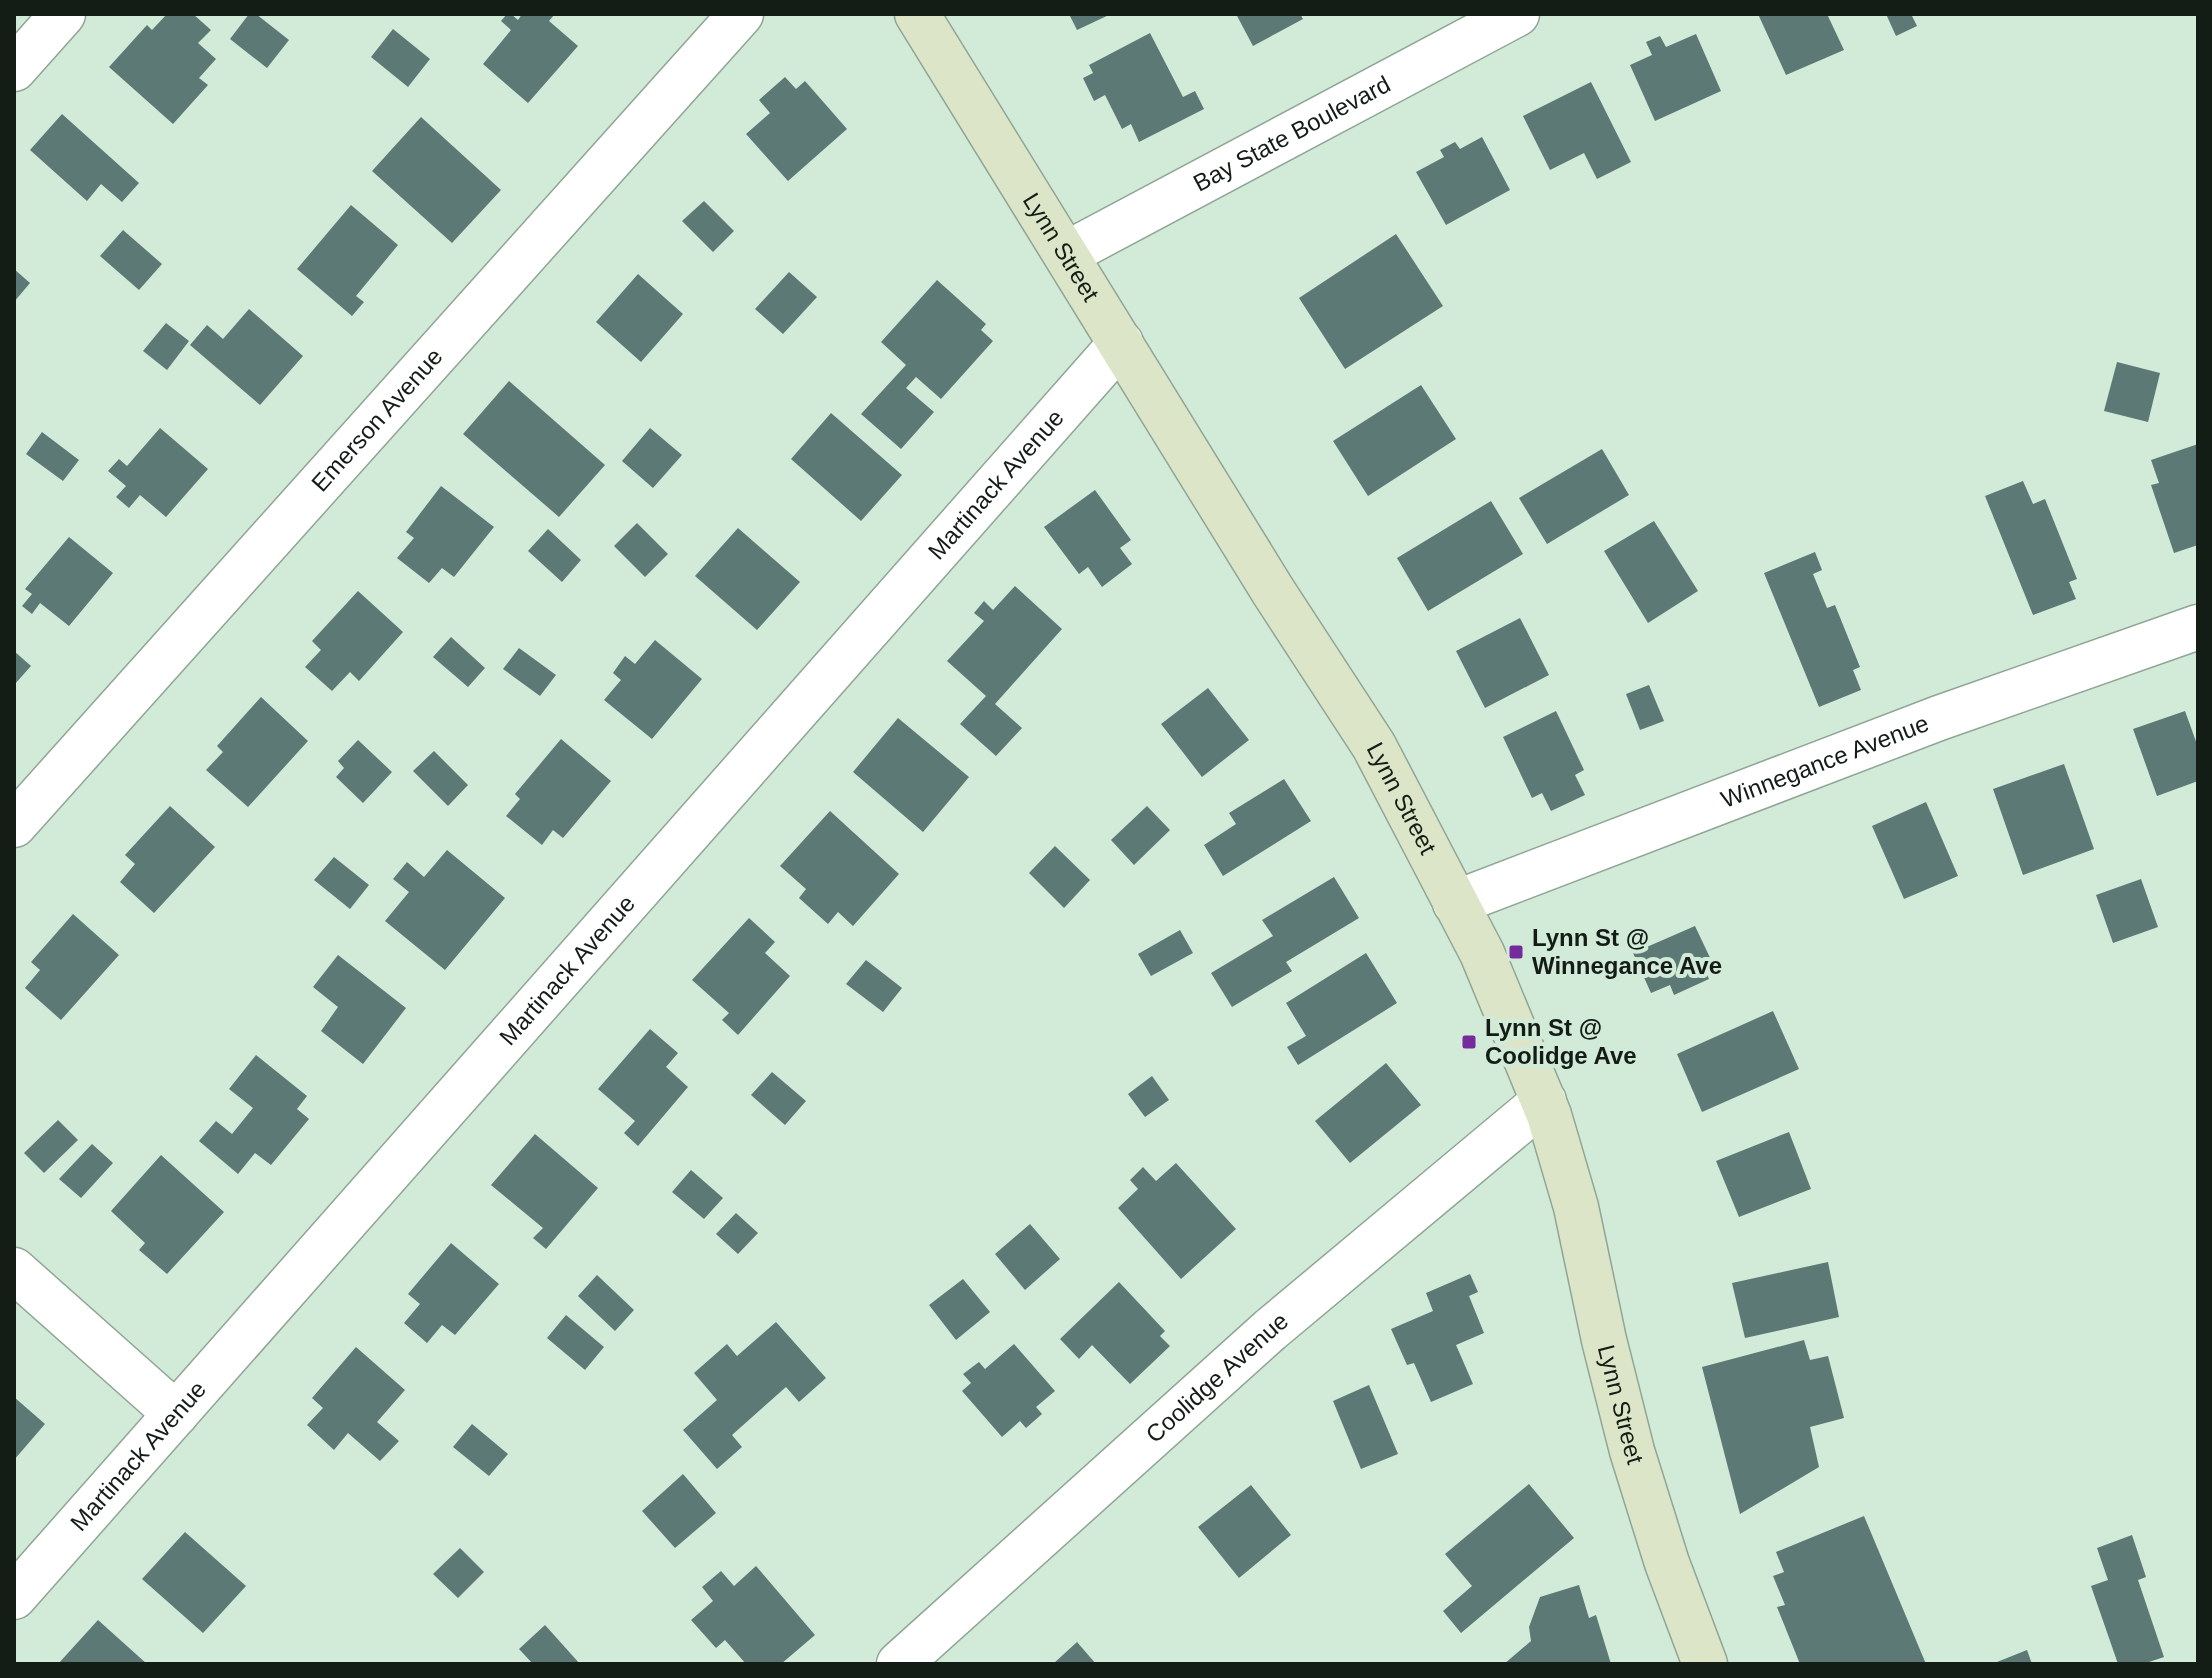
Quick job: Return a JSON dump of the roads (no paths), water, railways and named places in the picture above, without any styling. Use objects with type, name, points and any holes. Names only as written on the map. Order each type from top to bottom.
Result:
[{"type":"main road","name":"Lynn Street","points":[[917,14],[1273,591],[1374,746],[1482,953],[1544,1101],[1576,1207],[1604,1340],[1632,1451],[1667,1563],[1705,1664]]},
{"type":"street","points":[[14,69],[63,14]]},
{"type":"street","name":"Emerson Avenue","points":[[14,825],[741,14]]},
{"type":"street","name":"Bay State Boulevard","points":[[1066,254],[1517,14]]},
{"type":"street","name":"Martinack Avenue","points":[[14,1597],[1121,343]]},
{"type":"street","name":"Winnegance Avenue","points":[[1455,903],[1939,718],[2198,627]]},
{"type":"street","name":"Coolidge Avenue","points":[[899,1664],[1270,1330],[1544,1101]]},
{"type":"street","points":[[14,1270],[176,1414]]},
{"type":"place","name":"Lynn St @ Winnegance Ave","points":[[1516,952]]},
{"type":"place","name":"Lynn St @ Coolidge Ave","points":[[1469,1042]]}]
